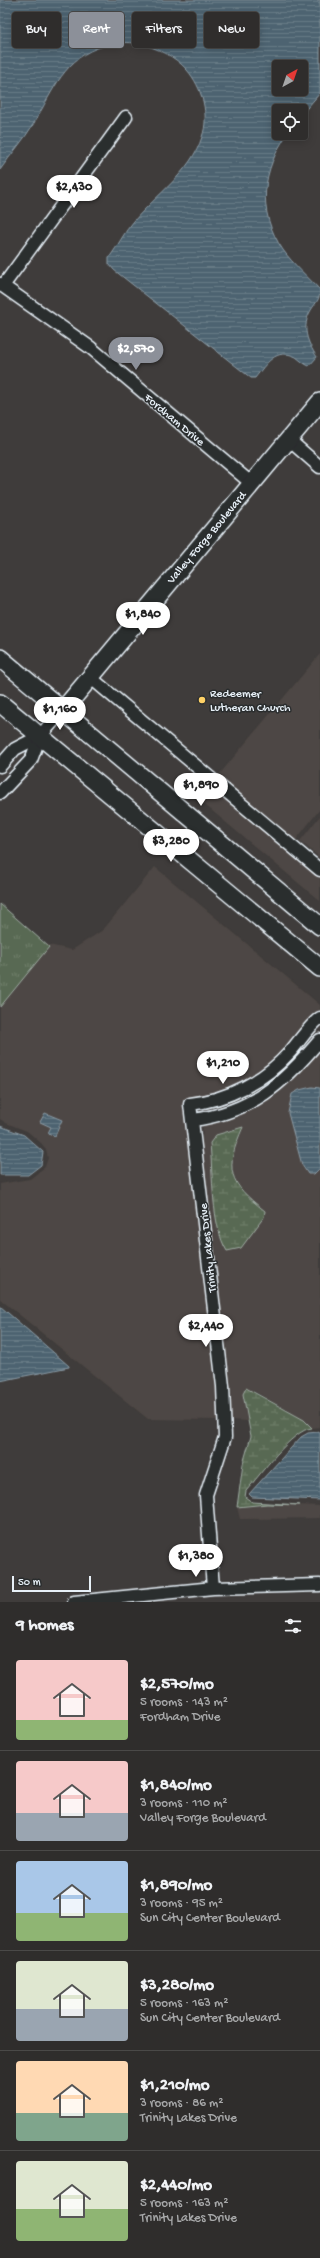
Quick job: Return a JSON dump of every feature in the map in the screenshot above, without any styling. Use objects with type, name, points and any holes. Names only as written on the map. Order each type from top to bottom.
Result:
[{"type":"main road","name":"Valley Forge Boulevard","points":[[63,710],[320,402]]},
{"type":"main road","points":[[0,658],[320,926]]},
{"type":"main road","points":[[0,703],[320,968]]},
{"type":"street","points":[[1,285],[126,117]]},
{"type":"street","name":"Fordham Drive","points":[[1,285],[91,348],[252,483]]},
{"type":"street","points":[[288,439],[320,466]]},
{"type":"street","points":[[90,677],[320,870]]},
{"type":"street","points":[[0,793],[30,760],[40,736],[63,710]]},
{"type":"street","points":[[0,766],[15,749],[40,736]]},
{"type":"street","name":"Trinity Lakes Drive","points":[[213,1588],[206,1495],[225,1437],[223,1386],[190,1104],[225,1097],[259,1079],[289,1054],[320,1018]]},
{"type":"street","points":[[192,1120],[231,1113],[267,1093],[298,1066],[320,1040]]},
{"type":"street","points":[[74,1602],[213,1588],[320,1585]]},
{"type":"shaded area","points":[[320,654],[320,809],[295,841],[218,776]]},
{"type":"shaded area","points":[[210,785],[320,878],[320,901],[198,799]]},
{"type":"shaded area","points":[[320,816],[320,858],[300,841]]},
{"type":"shaded area","points":[[155,867],[320,1005],[320,1016],[261,1081],[197,1104],[191,1149],[217,1387],[218,1420],[148,1419],[0,1299],[0,1184],[30,1179],[45,1167],[48,1158],[46,1149],[27,1131],[6,1123],[0,1119],[0,1007],[48,948],[44,944],[72,950],[103,930]]},
{"type":"shaded area","points":[[320,1032],[320,1088],[299,1090],[292,1094],[314,1174],[320,1168],[320,1427],[312,1428],[304,1420],[254,1391],[243,1394],[248,1421],[230,1420],[228,1385],[202,1147],[203,1114],[267,1089]],"holes":[[[242,1128],[230,1162],[235,1180],[250,1199],[265,1211],[216,1210],[216,1135]]]},
{"type":"shaded area","points":[[267,1504],[320,1506],[320,1518],[240,1519],[237,1507]]},
{"type":"green space","points":[[0,904],[49,947],[0,1007]]},
{"type":"green space","points":[[243,1127],[233,1154],[233,1174],[243,1192],[265,1211],[264,1217],[241,1248],[227,1251],[218,1228],[215,1214],[210,1143],[216,1135]]},
{"type":"green space","points":[[246,1388],[304,1420],[312,1428],[304,1430],[286,1444],[246,1491],[245,1497],[252,1502],[300,1505],[267,1504],[237,1507],[243,1464],[251,1436],[243,1394]]},
{"type":"water","points":[[0,0],[320,0],[320,93],[308,107],[308,104],[272,104],[272,140],[284,140],[272,161],[266,191],[266,206],[274,235],[287,255],[320,290],[318,299],[306,322],[306,334],[310,346],[317,357],[309,366],[296,357],[289,354],[283,354],[272,358],[255,378],[251,378],[114,270],[109,264],[109,258],[127,230],[143,211],[182,172],[197,150],[202,137],[205,111],[197,85],[182,65],[159,50],[152,48],[196,48],[196,12],[132,12],[132,43],[124,43],[124,12],[69,12],[69,48],[99,48],[79,58],[70,66],[54,87],[22,141],[0,170]]},
{"type":"water","points":[[312,1087],[320,1088],[320,1168],[314,1174],[308,1174],[302,1165],[288,1113],[292,1094],[299,1090]]},
{"type":"water","points":[[45,1113],[62,1120],[55,1136],[48,1133],[51,1127],[40,1122]]},
{"type":"water","points":[[0,1126],[24,1135],[43,1152],[41,1165],[28,1175],[0,1175]]},
{"type":"water","points":[[0,1306],[69,1366],[69,1367],[0,1381]]},
{"type":"water","points":[[308,1433],[320,1433],[320,1500],[252,1497],[249,1494],[301,1437]]},
{"type":"place","name":"Redeemer Lutheran Church","points":[[202,700]]}]
